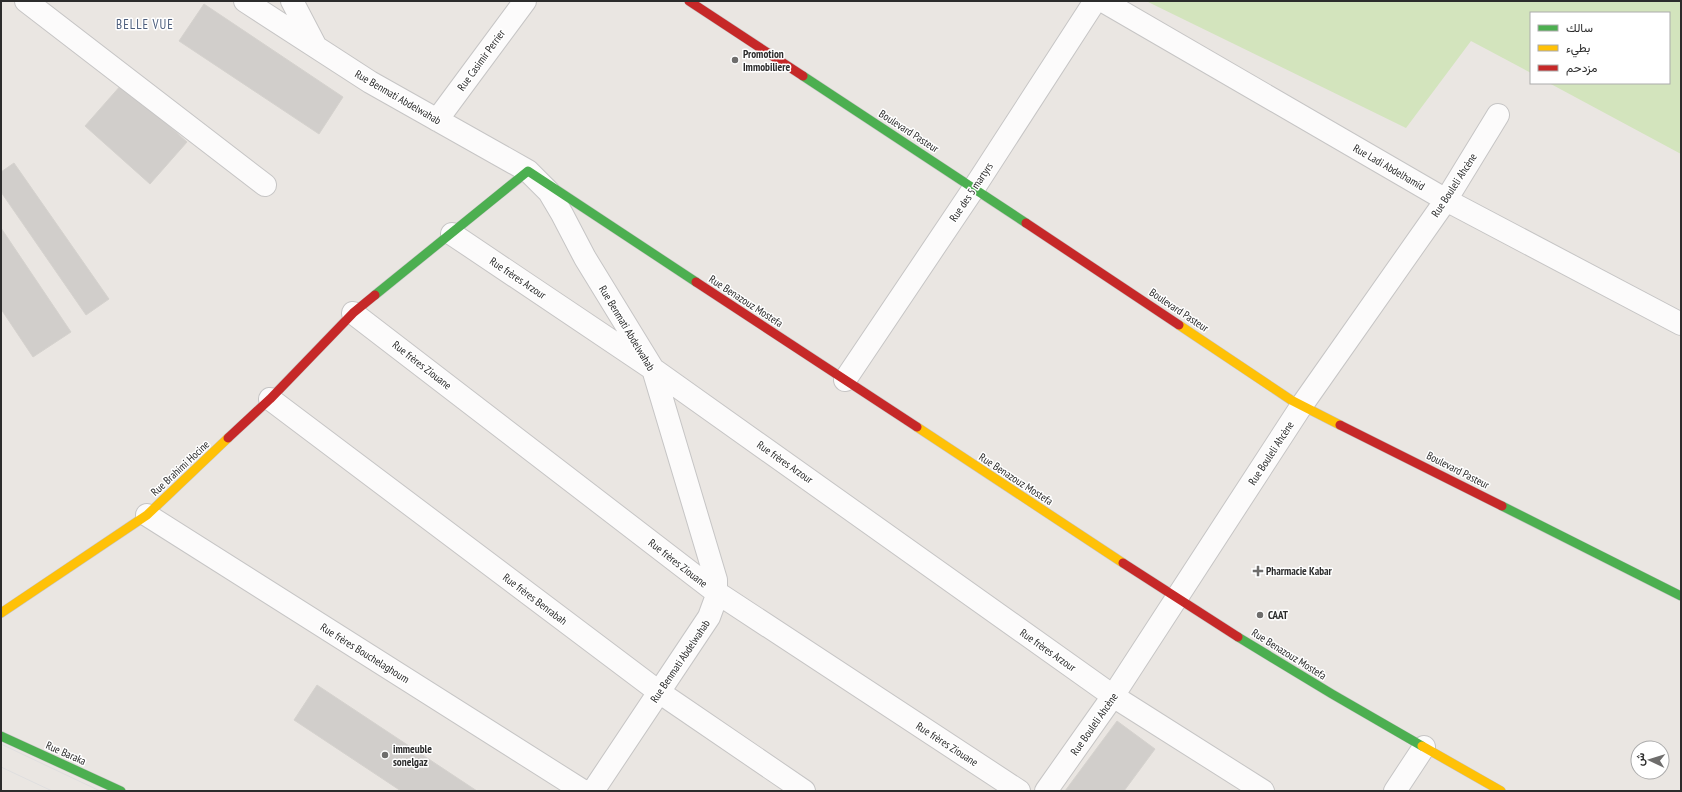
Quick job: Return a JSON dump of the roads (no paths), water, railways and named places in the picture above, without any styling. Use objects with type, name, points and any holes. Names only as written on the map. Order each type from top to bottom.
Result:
[{"type":"street","points":[[26,1],[265,185]]},
{"type":"street","name":"Rue Benmati Abdelwahab","points":[[245,1],[370,82],[528,171],[549,192],[585,258],[653,369],[716,580],[716,592],[709,617],[593,791]]},
{"type":"street","points":[[292,1],[316,46]]},
{"type":"street","name":"Rue Casimir Perrier","points":[[437,120],[525,1]]},
{"type":"street","name":"Boulevard Pasteur","points":[[689,1],[974,188],[1292,400],[1681,596]]},
{"type":"street","name":"Rue des 5 martyrs","points":[[845,380],[974,188],[1095,1]]},
{"type":"street","name":"Rue Ladi Abdelhamid","points":[[1103,1],[1446,200],[1681,324]]},
{"type":"street","name":"Rue Bouleli Ahcène","points":[[1046,791],[1113,696],[1302,405],[1446,200],[1498,116]]},
{"type":"street","name":"Rue Brahimi Hocine","points":[[1,613],[147,515],[270,399],[353,313],[528,171]]},
{"type":"street","name":"Rue Benazouz Mostefa","points":[[528,171],[1177,599],[1332,694],[1501,791]]},
{"type":"street","name":"Rue frères Arzour","points":[[452,234],[653,369],[1113,696],[1263,791]]},
{"type":"street","name":"Rue frères Ziouane","points":[[353,313],[716,592],[1019,791]]},
{"type":"street","name":"Rue frères Benrabah","points":[[270,399],[659,692],[804,791]]},
{"type":"street","name":"Rue frères Bouchelaghoum","points":[[147,515],[583,791]]},
{"type":"street","name":"Rue Baraka","points":[[1,736],[121,791]]},
{"type":"street","points":[[1394,791],[1424,747]]},
{"type":"tram line","points":[[1,744],[100,791]]},
{"type":"tram line","points":[[1,767],[52,791]]},
{"type":"place","name":"Promotion Immobiliere","points":[[735,60]]},
{"type":"place","name":"Pharmacie Kabar","points":[[1258,571]]},
{"type":"place","name":"CAAT","points":[[1260,615]]},
{"type":"place","name":"immeuble sonelgaz","points":[[385,755]]},
{"type":"district","name":"BELLE VUE","points":[[145,24]]}]
